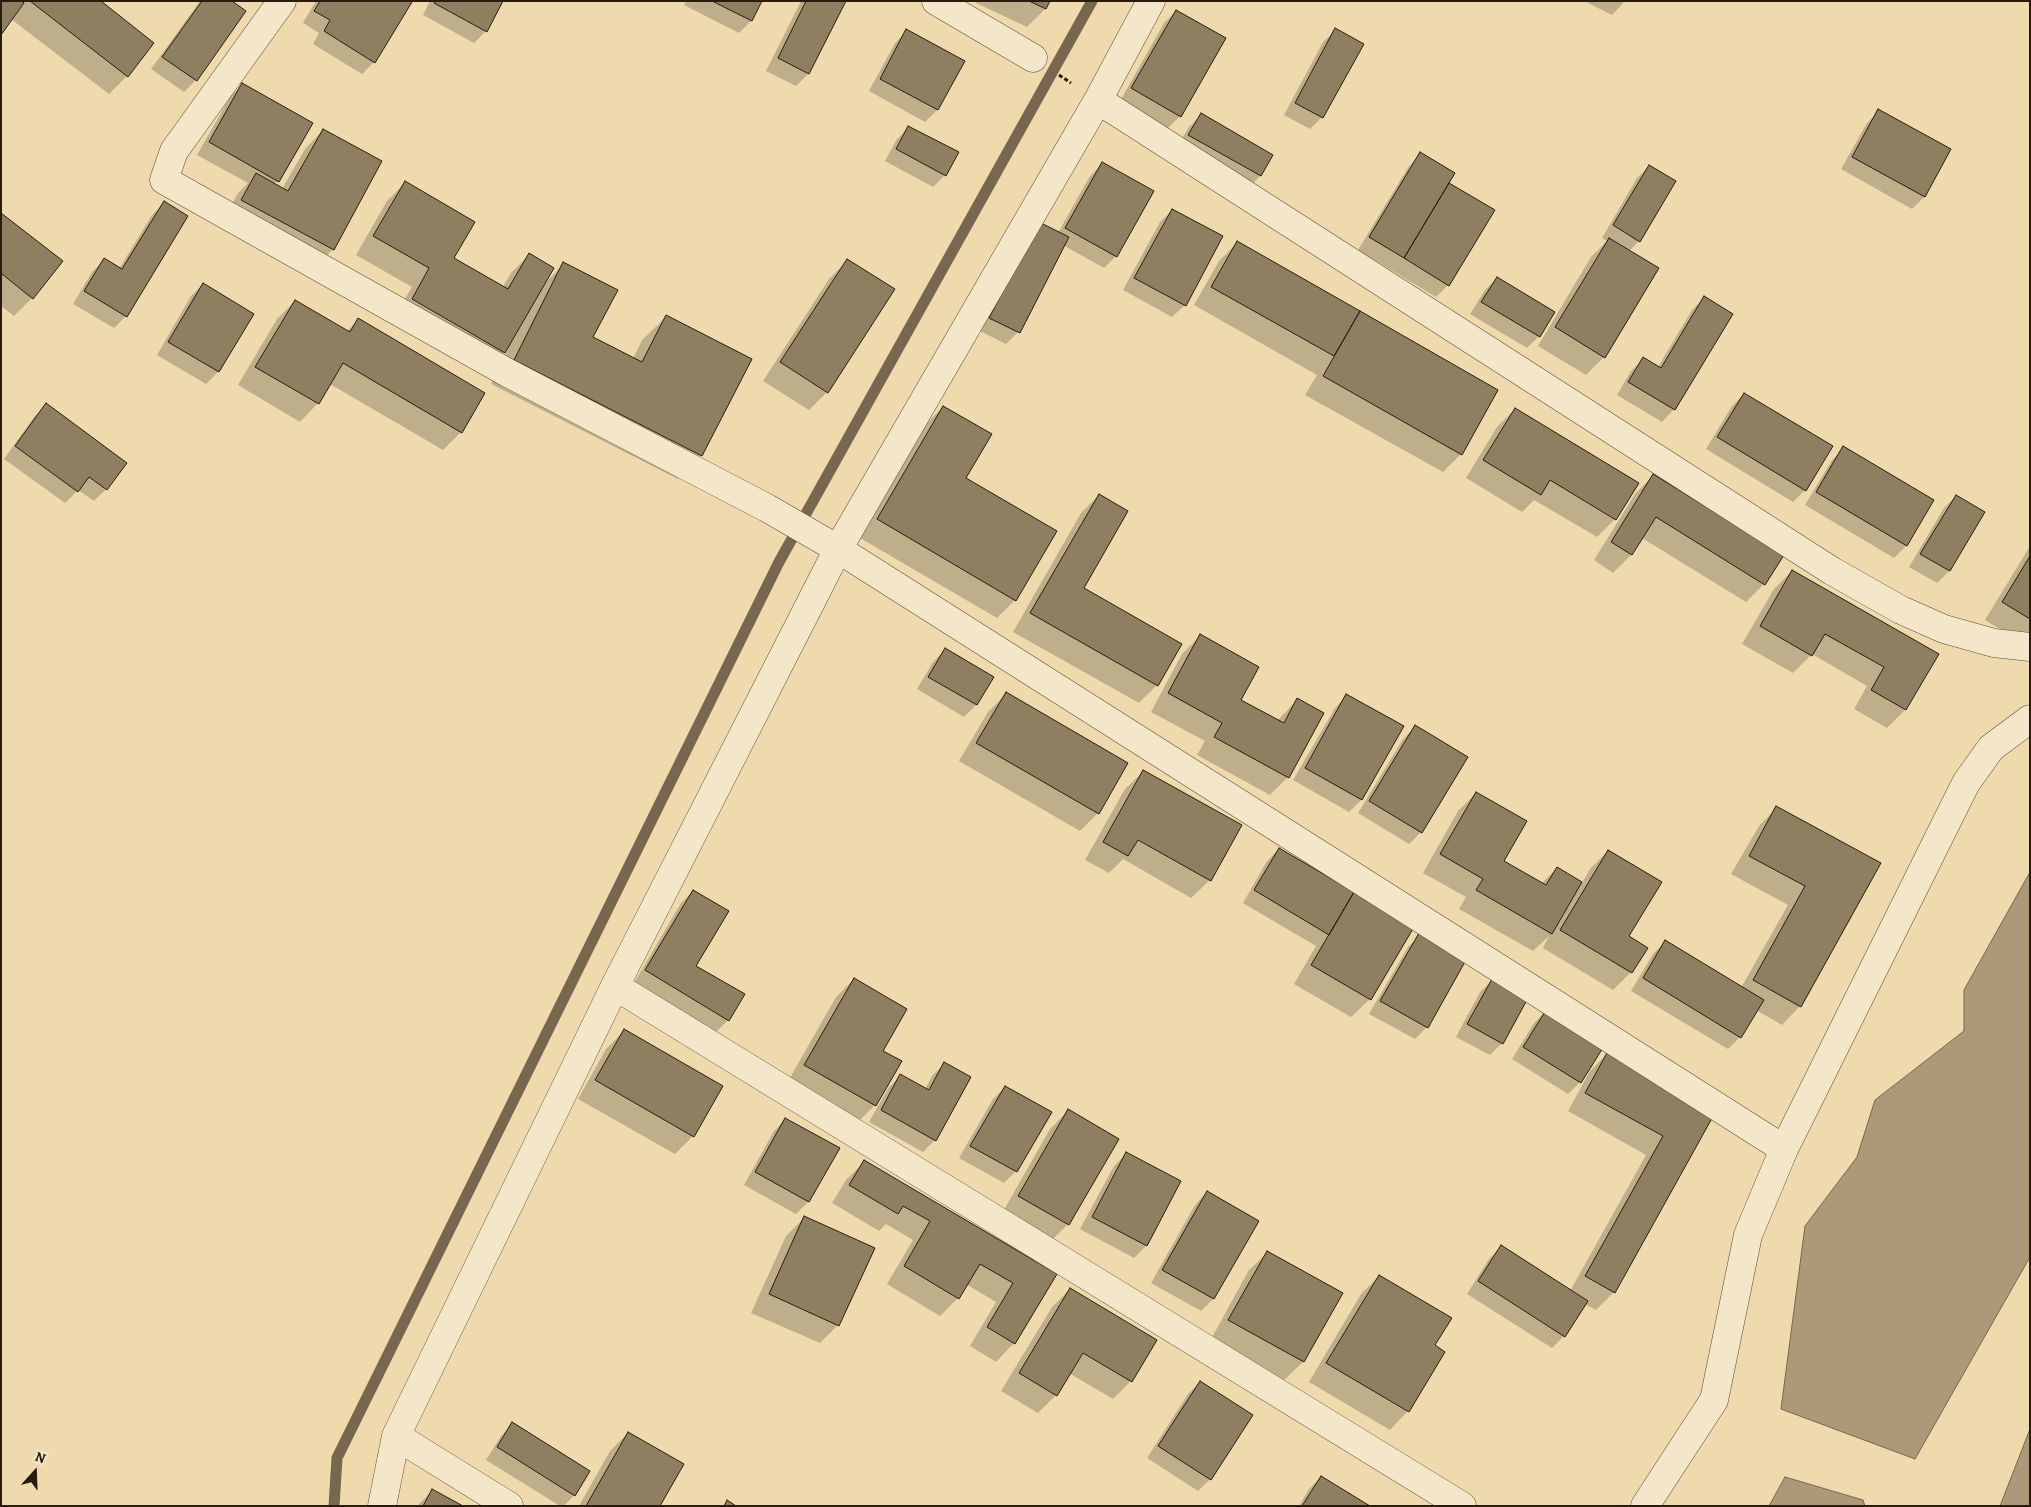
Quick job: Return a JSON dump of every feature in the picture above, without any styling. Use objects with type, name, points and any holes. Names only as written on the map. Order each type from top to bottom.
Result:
[{"type":"street","points":[[282,1],[174,151],[164,180],[508,373],[767,508],[838,549],[1784,1149]]},
{"type":"street","points":[[936,1],[1033,58]]},
{"type":"street","points":[[382,1506],[396,1436],[615,986],[838,549],[1098,100],[1151,1]]},
{"type":"street","points":[[1098,100],[1832,572],[1901,610],[1944,629],[1994,643],[2030,647]]},
{"type":"street","points":[[1645,1506],[1714,1400],[1748,1235],[1784,1149],[1966,783],[1991,748],[2030,719]]},
{"type":"street","points":[[615,986],[1462,1506]]},
{"type":"street","points":[[396,1436],[510,1506]]},
{"type":"path","points":[[1033,58],[1098,100]]},
{"type":"shaded area","points":[[2030,872],[2030,1257],[1915,1459],[1781,1409],[1805,1226],[1857,1157],[1875,1100],[1964,1031],[1964,990]]},
{"type":"shaded area","points":[[2030,1429],[2030,1506],[2000,1506]]},
{"type":"shaded area","points":[[1785,1477],[1863,1500],[1865,1506],[1769,1506]]},
{"type":"building","points":[[1,1],[21,1],[24,3],[1,35]]},
{"type":"building","points":[[30,1],[101,1],[154,43],[128,77]]},
{"type":"building","points":[[202,1],[232,1],[246,11],[197,81],[162,57]]},
{"type":"building","points":[[320,1],[412,2],[375,63],[324,31],[330,20],[314,11]]},
{"type":"building","points":[[435,1],[503,1],[487,32],[434,3]]},
{"type":"building","points":[[712,1],[762,1],[752,21]]},
{"type":"building","points":[[806,1],[846,1],[809,74],[778,58]]},
{"type":"building","points":[[1029,1],[1050,1],[1046,9]]},
{"type":"building","points":[[1176,10],[1226,38],[1181,117],[1131,88]]},
{"type":"building","points":[[1335,28],[1364,44],[1323,118],[1295,103]]},
{"type":"building","points":[[906,29],[965,61],[938,110],[880,79]]},
{"type":"building","points":[[242,83],[313,123],[279,182],[209,142]]},
{"type":"building","points":[[1878,109],[1951,149],[1925,197],[1852,157]]},
{"type":"building","points":[[1201,113],[1273,155],[1261,176],[1188,135]]},
{"type":"building","points":[[908,126],[959,152],[946,176],[896,149]]},
{"type":"building","points":[[323,129],[382,161],[334,250],[241,200],[256,173],[288,191]]},
{"type":"building","points":[[1420,152],[1455,173],[1404,258],[1369,237]]},
{"type":"building","points":[[1102,162],[1154,191],[1117,257],[1065,228]]},
{"type":"building","points":[[1649,165],[1676,181],[1640,242],[1613,225]]},
{"type":"building","points":[[405,181],[475,222],[454,258],[508,289],[529,253],[554,268],[505,353],[412,299],[429,268],[373,236]]},
{"type":"building","points":[[1449,183],[1495,210],[1449,286],[1404,258]]},
{"type":"building","points":[[164,201],[188,216],[127,317],[84,291],[104,258],[122,269]]},
{"type":"building","points":[[1172,209],[1223,236],[1186,306],[1134,278]]},
{"type":"building","points":[[1,213],[63,261],[33,299],[1,275]]},
{"type":"building","points":[[1039,222],[1069,237],[1020,333],[989,318]]},
{"type":"building","points":[[1609,238],[1659,268],[1605,358],[1555,327]]},
{"type":"building","points":[[1237,241],[1360,311],[1334,356],[1211,287]]},
{"type":"building","points":[[847,259],[895,289],[828,393],[780,362]]},
{"type":"building","points":[[563,262],[618,290],[593,337],[642,362],[666,315],[752,359],[702,456],[514,360]]},
{"type":"building","points":[[1497,277],[1555,312],[1540,337],[1481,302]]},
{"type":"building","points":[[203,283],[254,314],[219,372],[168,342]]},
{"type":"building","points":[[1704,296],[1733,314],[1675,410],[1628,382],[1643,357],[1661,368]]},
{"type":"building","points":[[295,300],[350,332],[358,318],[485,393],[462,433],[343,363],[319,404],[255,367]]},
{"type":"building","points":[[1360,311],[1498,390],[1462,455],[1323,376]]},
{"type":"building","points":[[1744,393],[1833,446],[1806,491],[1717,437]]},
{"type":"building","points":[[46,403],[127,463],[107,490],[89,477],[78,492],[15,446]]},
{"type":"building","points":[[943,406],[992,434],[966,478],[1057,531],[1016,601],[877,519]]},
{"type":"building","points":[[1515,408],[1639,483],[1616,520],[1550,480],[1541,495],[1483,460]]},
{"type":"building","points":[[1843,446],[1934,500],[1907,546],[1816,492]]},
{"type":"building","points":[[1653,474],[1784,555],[1765,585],[1656,517],[1632,555],[1611,542]]},
{"type":"building","points":[[1099,494],[1128,511],[1084,588],[1182,644],[1158,686],[1030,613]]},
{"type":"building","points":[[1956,495],[1985,512],[1950,571],[1920,554]]},
{"type":"building","points":[[2030,556],[2030,619],[2002,602]]},
{"type":"building","points":[[1792,570],[1939,654],[1906,710],[1871,690],[1884,667],[1825,634],[1812,656],[1760,626]]},
{"type":"building","points":[[1200,634],[1259,667],[1241,700],[1284,723],[1297,698],[1324,713],[1289,778],[1214,737],[1222,723],[1168,693]]},
{"type":"building","points":[[945,648],[994,677],[977,705],[928,677]]},
{"type":"building","points":[[1006,692],[1128,763],[1099,814],[976,743]]},
{"type":"building","points":[[1346,694],[1404,726],[1362,800],[1305,768]]},
{"type":"building","points":[[1415,725],[1468,757],[1422,833],[1369,801]]},
{"type":"building","points":[[1143,770],[1242,825],[1211,881],[1138,840],[1128,856],[1103,842]]},
{"type":"building","points":[[1476,792],[1527,821],[1504,861],[1546,885],[1557,867],[1582,882],[1552,934],[1476,890],[1483,879],[1440,854]]},
{"type":"building","points":[[1776,806],[1881,863],[1801,1007],[1753,980],[1805,886],[1749,856]]},
{"type":"building","points":[[1279,848],[1354,892],[1329,935],[1254,890]]},
{"type":"building","points":[[1608,850],[1662,882],[1629,936],[1648,948],[1632,973],[1560,930]]},
{"type":"building","points":[[693,890],[729,911],[696,966],[745,994],[729,1021],[645,970]]},
{"type":"building","points":[[1354,892],[1414,927],[1371,1000],[1311,965]]},
{"type":"building","points":[[1419,933],[1466,960],[1428,1028],[1380,1001]]},
{"type":"building","points":[[1665,940],[1764,1000],[1741,1038],[1643,978]]},
{"type":"building","points":[[854,978],[907,1009],[883,1051],[902,1061],[876,1106],[804,1065]]},
{"type":"building","points":[[1492,979],[1528,998],[1503,1044],[1467,1024]]},
{"type":"building","points":[[1546,1010],[1604,1046],[1581,1083],[1523,1047]]},
{"type":"building","points":[[624,1029],[723,1086],[694,1137],[595,1080]]},
{"type":"building","points":[[1608,1051],[1716,1111],[1615,1293],[1585,1276],[1663,1136],[1585,1093]]},
{"type":"building","points":[[944,1062],[971,1077],[936,1141],[881,1110],[900,1074],[929,1090]]},
{"type":"building","points":[[1005,1086],[1052,1112],[1017,1172],[970,1146]]},
{"type":"building","points":[[1068,1109],[1119,1139],[1069,1225],[1018,1196]]},
{"type":"building","points":[[785,1118],[840,1148],[809,1202],[755,1172]]},
{"type":"building","points":[[1126,1152],[1181,1181],[1147,1246],[1092,1217]]},
{"type":"building","points":[[864,1160],[1057,1274],[1015,1344],[987,1327],[1013,1283],[980,1264],[959,1299],[904,1266],[930,1221],[903,1206],[898,1214],[849,1185]]},
{"type":"building","points":[[1207,1191],[1259,1221],[1214,1299],[1162,1270]]},
{"type":"building","points":[[804,1216],[875,1248],[839,1326],[769,1294]]},
{"type":"building","points":[[1501,1245],[1588,1301],[1565,1337],[1478,1281]]},
{"type":"building","points":[[1267,1251],[1343,1293],[1304,1362],[1228,1320]]},
{"type":"building","points":[[1379,1275],[1452,1318],[1435,1345],[1445,1352],[1409,1412],[1326,1363]]},
{"type":"building","points":[[1070,1288],[1157,1340],[1132,1382],[1083,1353],[1057,1396],[1019,1373]]},
{"type":"building","points":[[1200,1381],[1253,1415],[1211,1480],[1158,1446]]},
{"type":"building","points":[[512,1422],[590,1471],[575,1496],[497,1447]]},
{"type":"building","points":[[628,1432],[684,1464],[660,1506],[586,1506]]},
{"type":"building","points":[[1321,1476],[1370,1506],[1302,1506]]},
{"type":"building","points":[[432,1489],[463,1506],[423,1506]]},
{"type":"building","points":[[727,1500],[736,1506],[724,1506]]},
{"type":"waterway","points":[[334,1506],[337,1458],[779,562],[1092,1]]}]
